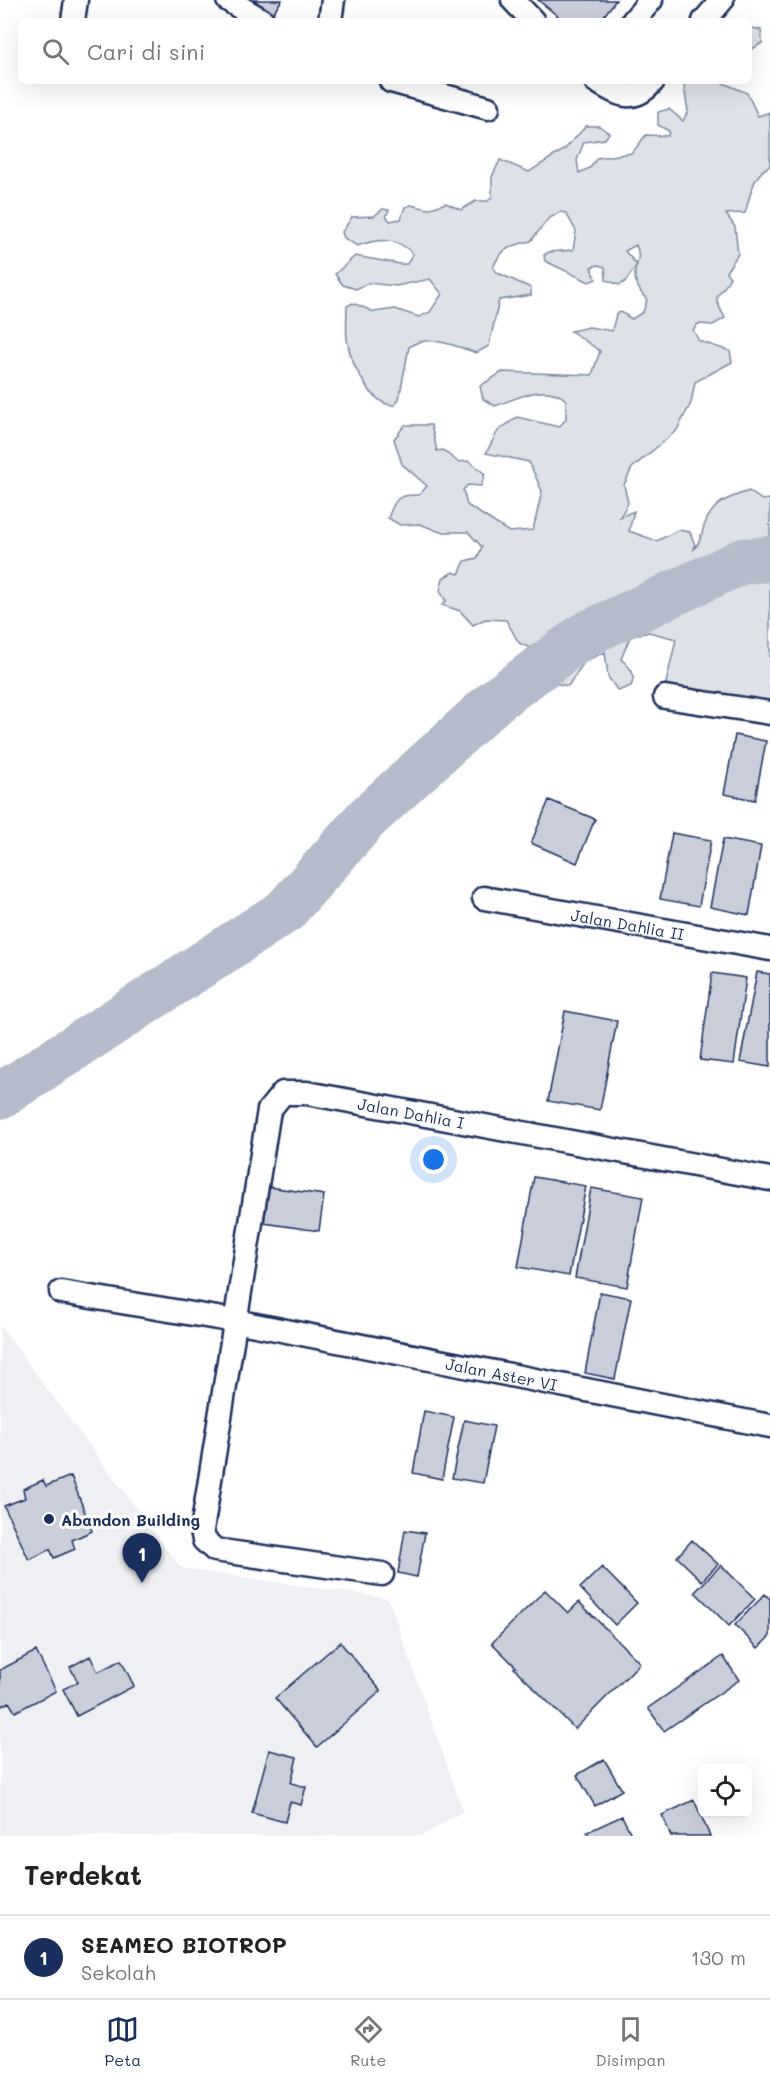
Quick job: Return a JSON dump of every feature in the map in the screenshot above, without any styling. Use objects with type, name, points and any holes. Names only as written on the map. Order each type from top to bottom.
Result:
[{"type":"street","points":[[73,18],[76,0]]},
{"type":"street","points":[[228,0],[258,18]]},
{"type":"street","points":[[330,18],[333,0]]},
{"type":"street","points":[[513,0],[530,18]]},
{"type":"street","points":[[636,18],[651,0]]},
{"type":"street","points":[[707,18],[722,0]]},
{"type":"street","points":[[402,84],[488,108]]},
{"type":"street","points":[[601,84],[619,94],[629,96],[641,93],[650,84]]},
{"type":"street","points":[[665,697],[770,713]]},
{"type":"street","name":"Jalan Dahlia II","points":[[484,898],[770,949]]},
{"type":"street","name":"Jalan Dahlia I","points":[[235,1321],[269,1110],[283,1093],[307,1093],[770,1179]]},
{"type":"street","name":"Jalan Aster VI","points":[[61,1292],[235,1321],[770,1426]]},
{"type":"street","points":[[235,1321],[202,1530],[204,1540],[215,1550],[382,1574]]},
{"type":"shaded area","points":[[752,28],[761,30],[762,43],[752,49]]},
{"type":"shaded area","points":[[684,84],[726,84],[747,93],[758,116],[770,112],[770,166],[764,169],[756,180],[745,213],[726,214],[735,227],[738,254],[726,272],[730,277],[717,299],[725,318],[713,325],[698,324],[693,330],[699,341],[730,351],[732,362],[695,382],[691,403],[677,430],[632,468],[624,485],[628,503],[620,517],[634,511],[629,531],[657,541],[678,530],[690,532],[695,545],[694,549],[712,511],[722,502],[749,491],[762,500],[770,499],[770,707],[664,692],[676,639],[649,632],[630,637],[621,659],[633,674],[631,686],[618,691],[608,677],[605,652],[585,661],[568,686],[553,683],[546,687],[550,648],[575,638],[585,622],[599,614],[580,615],[564,638],[530,648],[519,643],[506,620],[485,619],[473,625],[460,611],[442,605],[446,601],[440,591],[443,578],[453,572],[459,574],[465,561],[477,558],[482,547],[468,532],[440,532],[420,524],[400,525],[388,518],[398,499],[419,495],[427,486],[402,464],[394,439],[405,425],[431,425],[437,451],[443,450],[458,462],[469,461],[485,474],[481,486],[468,485],[463,490],[467,505],[509,532],[533,530],[542,491],[529,462],[486,453],[498,431],[517,417],[559,427],[566,419],[566,400],[550,392],[541,392],[495,406],[483,399],[480,386],[502,372],[592,375],[600,351],[571,331],[589,327],[612,331],[616,314],[621,312],[632,319],[643,312],[647,300],[640,291],[635,277],[636,267],[625,282],[619,285],[606,280],[605,267],[598,265],[591,267],[596,279],[589,282],[545,261],[544,255],[549,252],[573,250],[576,231],[566,213],[560,212],[548,219],[531,241],[508,248],[496,261],[493,268],[498,273],[531,288],[531,295],[499,300],[489,346],[476,353],[451,344],[433,341],[417,343],[409,347],[399,399],[395,405],[387,404],[371,392],[354,363],[347,340],[347,306],[353,303],[374,312],[395,309],[419,317],[430,312],[442,294],[430,279],[396,286],[368,283],[356,289],[343,285],[335,274],[355,256],[407,264],[413,254],[400,244],[387,241],[357,246],[344,238],[342,232],[352,217],[374,216],[383,209],[389,210],[386,216],[390,221],[401,219],[405,207],[411,205],[428,209],[446,203],[461,210],[476,201],[488,201],[492,197],[492,177],[500,160],[529,172],[565,149],[586,126],[599,126],[609,133],[605,139],[584,142],[577,160],[579,173],[590,168],[597,158],[632,153],[646,135],[668,136],[669,131],[658,125],[658,112],[669,109],[683,121],[688,111]],"holes":[[[636,245],[638,255],[636,264],[625,251]]]},
{"type":"shaded area","points":[[0,1326],[181,1568],[388,1598],[463,1811],[422,1836],[0,1836]]},
{"type":"building","points":[[254,0],[282,0],[273,13]]},
{"type":"building","points":[[538,0],[616,0],[602,18],[560,18]]},
{"type":"building","points":[[735,735],[766,741],[755,800],[724,794]]},
{"type":"building","points":[[549,800],[595,819],[577,863],[531,843]]},
{"type":"building","points":[[672,833],[711,840],[699,906],[660,899]]},
{"type":"building","points":[[723,839],[761,846],[749,915],[710,907]]},
{"type":"building","points":[[757,972],[770,974],[770,1067],[740,1062]]},
{"type":"building","points":[[712,973],[746,978],[734,1064],[700,1060]]},
{"type":"building","points":[[565,1011],[617,1021],[600,1110],[548,1101]]},
{"type":"building","points":[[534,1177],[586,1186],[569,1276],[518,1267]]},
{"type":"building","points":[[269,1187],[324,1195],[319,1231],[264,1223]]},
{"type":"building","points":[[591,1188],[643,1197],[627,1287],[575,1278]]},
{"type":"building","points":[[600,1292],[631,1298],[615,1379],[585,1373]]},
{"type":"building","points":[[424,1411],[454,1417],[442,1479],[413,1473]]},
{"type":"building","points":[[464,1420],[494,1426],[483,1483],[452,1478]]},
{"type":"building","name":"Abandon Building","points":[[71,1476],[92,1531],[72,1540],[75,1549],[54,1558],[50,1549],[29,1560],[4,1506],[25,1498],[23,1489],[43,1480],[46,1486]]},
{"type":"building","points":[[405,1530],[425,1533],[417,1577],[398,1573]]},
{"type":"building","points":[[692,1540],[718,1564],[702,1581],[677,1557]]},
{"type":"building","points":[[721,1565],[755,1599],[729,1626],[695,1592]]},
{"type":"building","points":[[602,1567],[637,1603],[615,1625],[580,1588]]},
{"type":"building","points":[[545,1590],[568,1613],[579,1602],[640,1663],[575,1729],[492,1643]]},
{"type":"building","points":[[765,1594],[770,1599],[770,1636],[758,1648],[735,1625]]},
{"type":"building","points":[[340,1642],[381,1691],[317,1747],[275,1698]]},
{"type":"building","points":[[36,1651],[56,1691],[15,1712],[9,1702],[2,1706],[0,1670]]},
{"type":"building","points":[[90,1656],[98,1672],[121,1660],[134,1686],[77,1716],[63,1689],[78,1682],[70,1667]]},
{"type":"building","points":[[723,1656],[739,1680],[664,1731],[648,1708]]},
{"type":"building","points":[[269,1750],[297,1757],[291,1783],[306,1787],[301,1805],[290,1802],[285,1822],[252,1813]]},
{"type":"building","points":[[604,1759],[622,1790],[595,1806],[577,1775]]},
{"type":"building","points":[[694,1800],[698,1809],[698,1818],[702,1818],[710,1836],[671,1836],[662,1815]]},
{"type":"building","points":[[622,1816],[632,1836],[589,1836],[587,1832]]},
{"type":"waterway","points":[[0,1096],[285,911],[367,818],[495,701],[586,634],[743,561],[770,559]]},
{"type":"place","name":"Abandon Building","points":[[49,1519]]},
{"type":"place","name":"SEAMEO BIOTROP","points":[[142,1583]]}]
